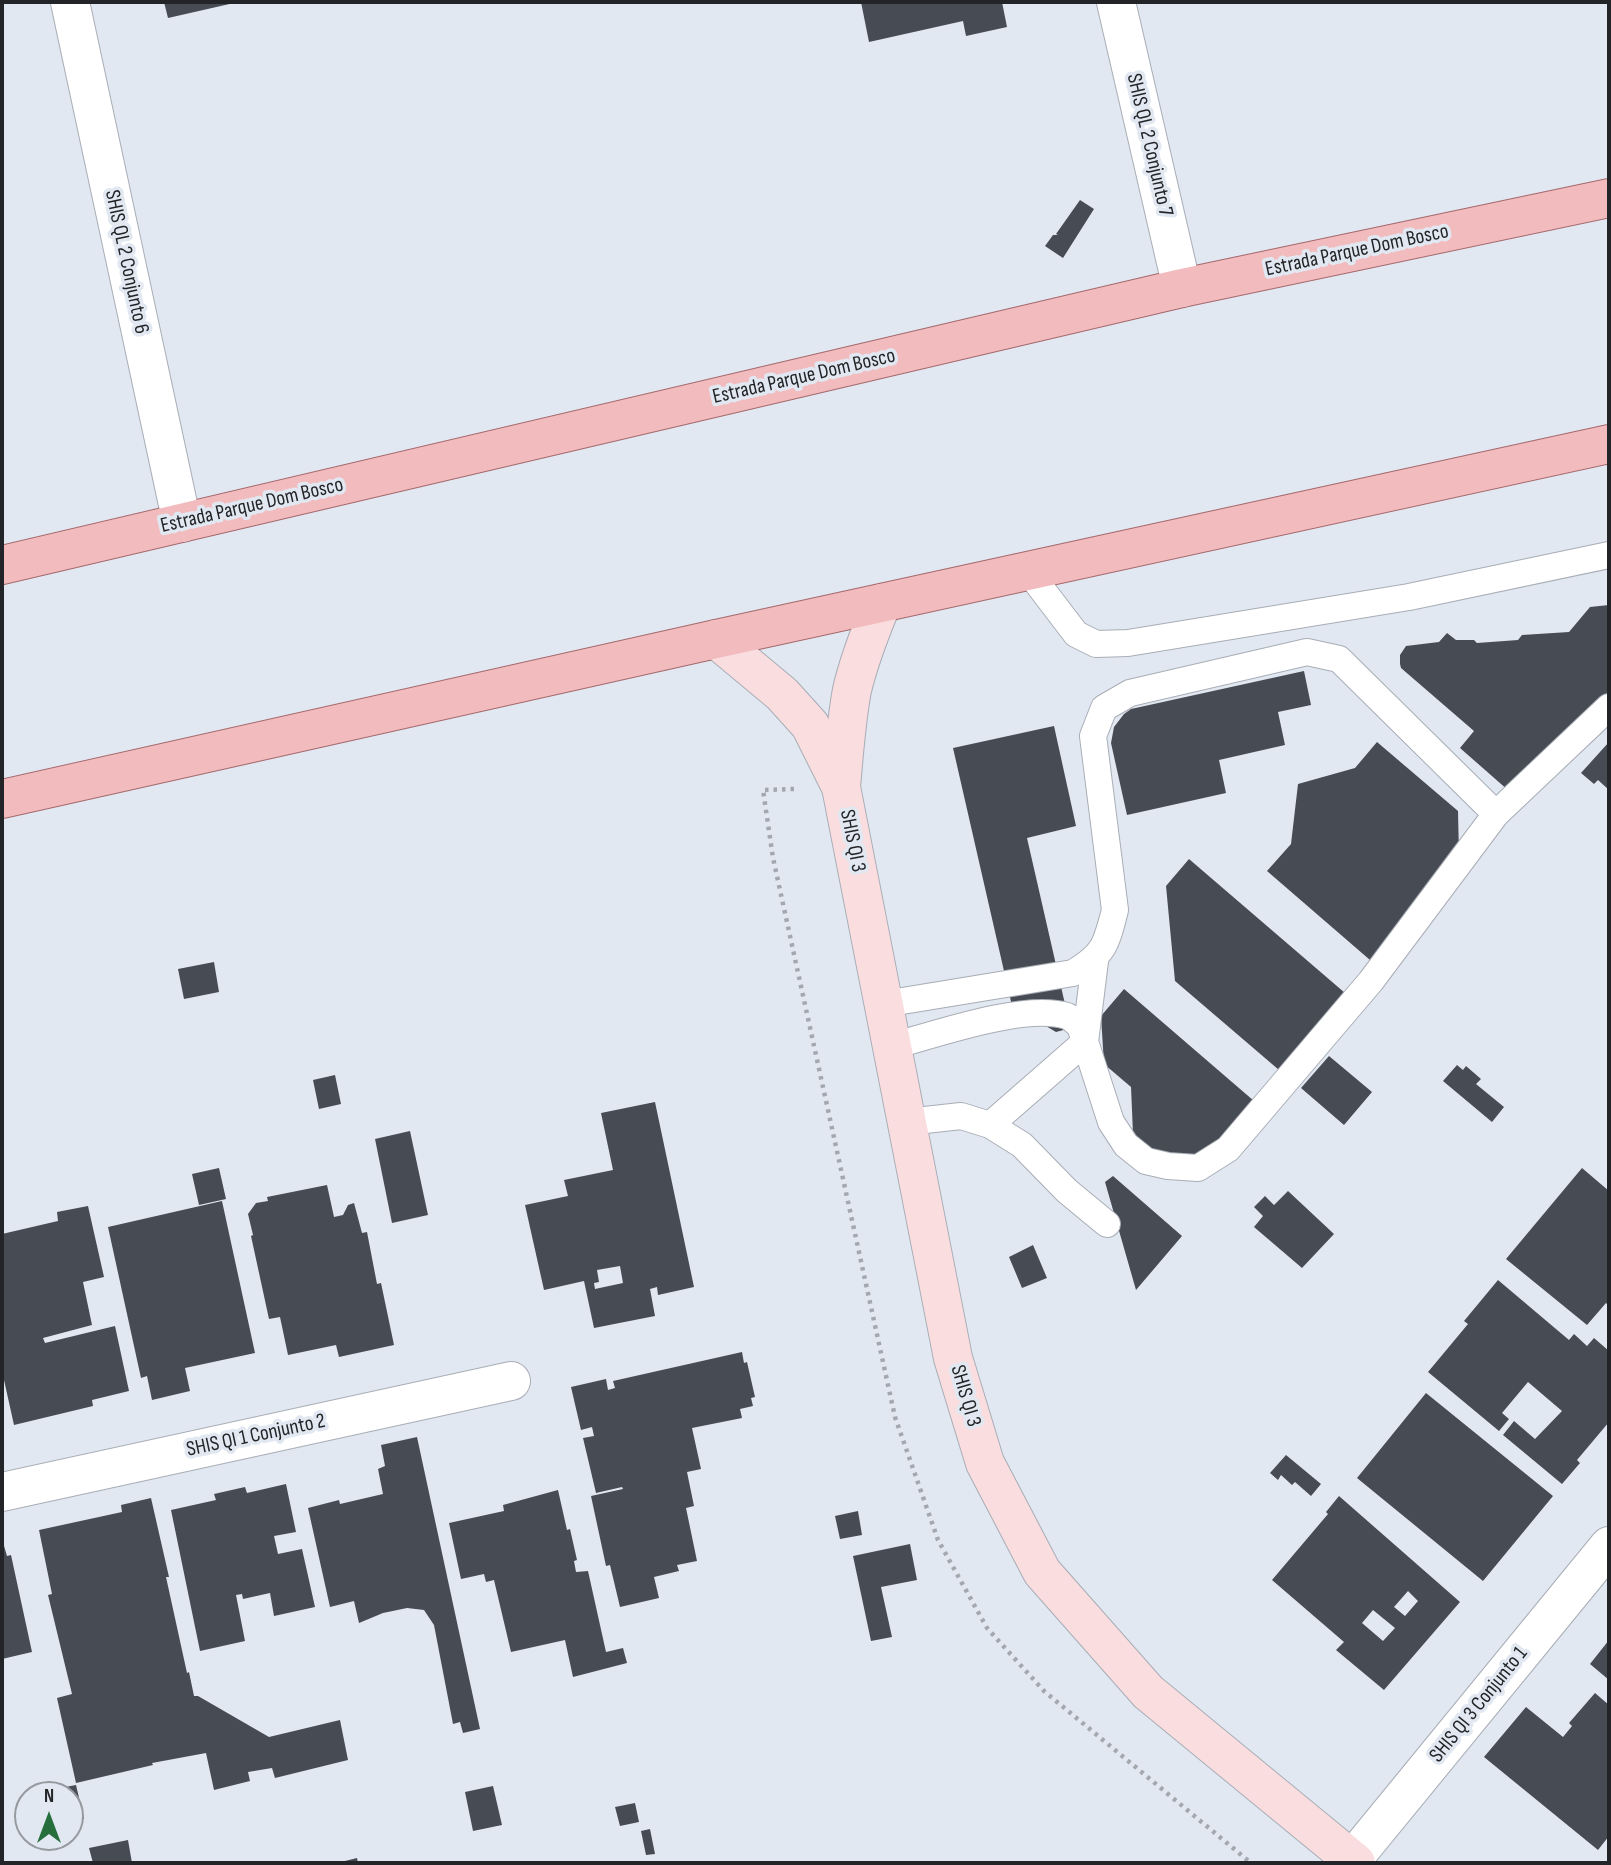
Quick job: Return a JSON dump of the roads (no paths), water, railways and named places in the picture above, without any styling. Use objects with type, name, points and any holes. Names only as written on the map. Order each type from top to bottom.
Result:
[{"type":"main road","name":"Estrada Parque Dom Bosco","points":[[2,565],[1182,288],[1609,198]]},
{"type":"main road","points":[[2,799],[716,639],[1609,444]]},
{"type":"street","name":"SHIS QL 2 Conjunto 6","points":[[70,2],[182,523]]},
{"type":"street","name":"SHIS QL 2 Conjunto 7","points":[[1116,2],[1182,288]]},
{"type":"street","name":"SHIS QI 3","points":[[841,787],[845,732],[853,689],[863,651],[882,603]]},
{"type":"street","name":"SHIS QI 3","points":[[716,639],[782,694],[810,725],[841,787],[953,1359],[985,1463],[1042,1572],[1148,1692],[1352,1862]]},
{"type":"street","name":"SHIS QI 1 Conjunto 2","points":[[2,1492],[511,1381]]},
{"type":"street","name":"SHIS QI 3 Conjunto 1","points":[[1352,1862],[1609,1546]]},
{"type":"lane","points":[[1028,571],[1076,634],[1096,644],[1128,643],[1409,597],[1609,555]]},
{"type":"lane","points":[[990,1125],[1085,1042],[1095,961],[1108,937],[1115,910],[1093,736],[1104,708],[1130,693],[1307,652],[1339,659],[1496,814]]},
{"type":"lane","points":[[892,1046],[959,1028],[1035,1013],[1070,1017],[1080,1026],[1111,1122],[1126,1145],[1146,1161],[1198,1168],[1228,1149],[1371,981],[1496,814],[1609,707]]},
{"type":"lane","points":[[884,1004],[1073,973],[1095,961]]},
{"type":"lane","points":[[907,1122],[961,1116],[990,1125],[1022,1145],[1067,1191],[1107,1224]]}]
